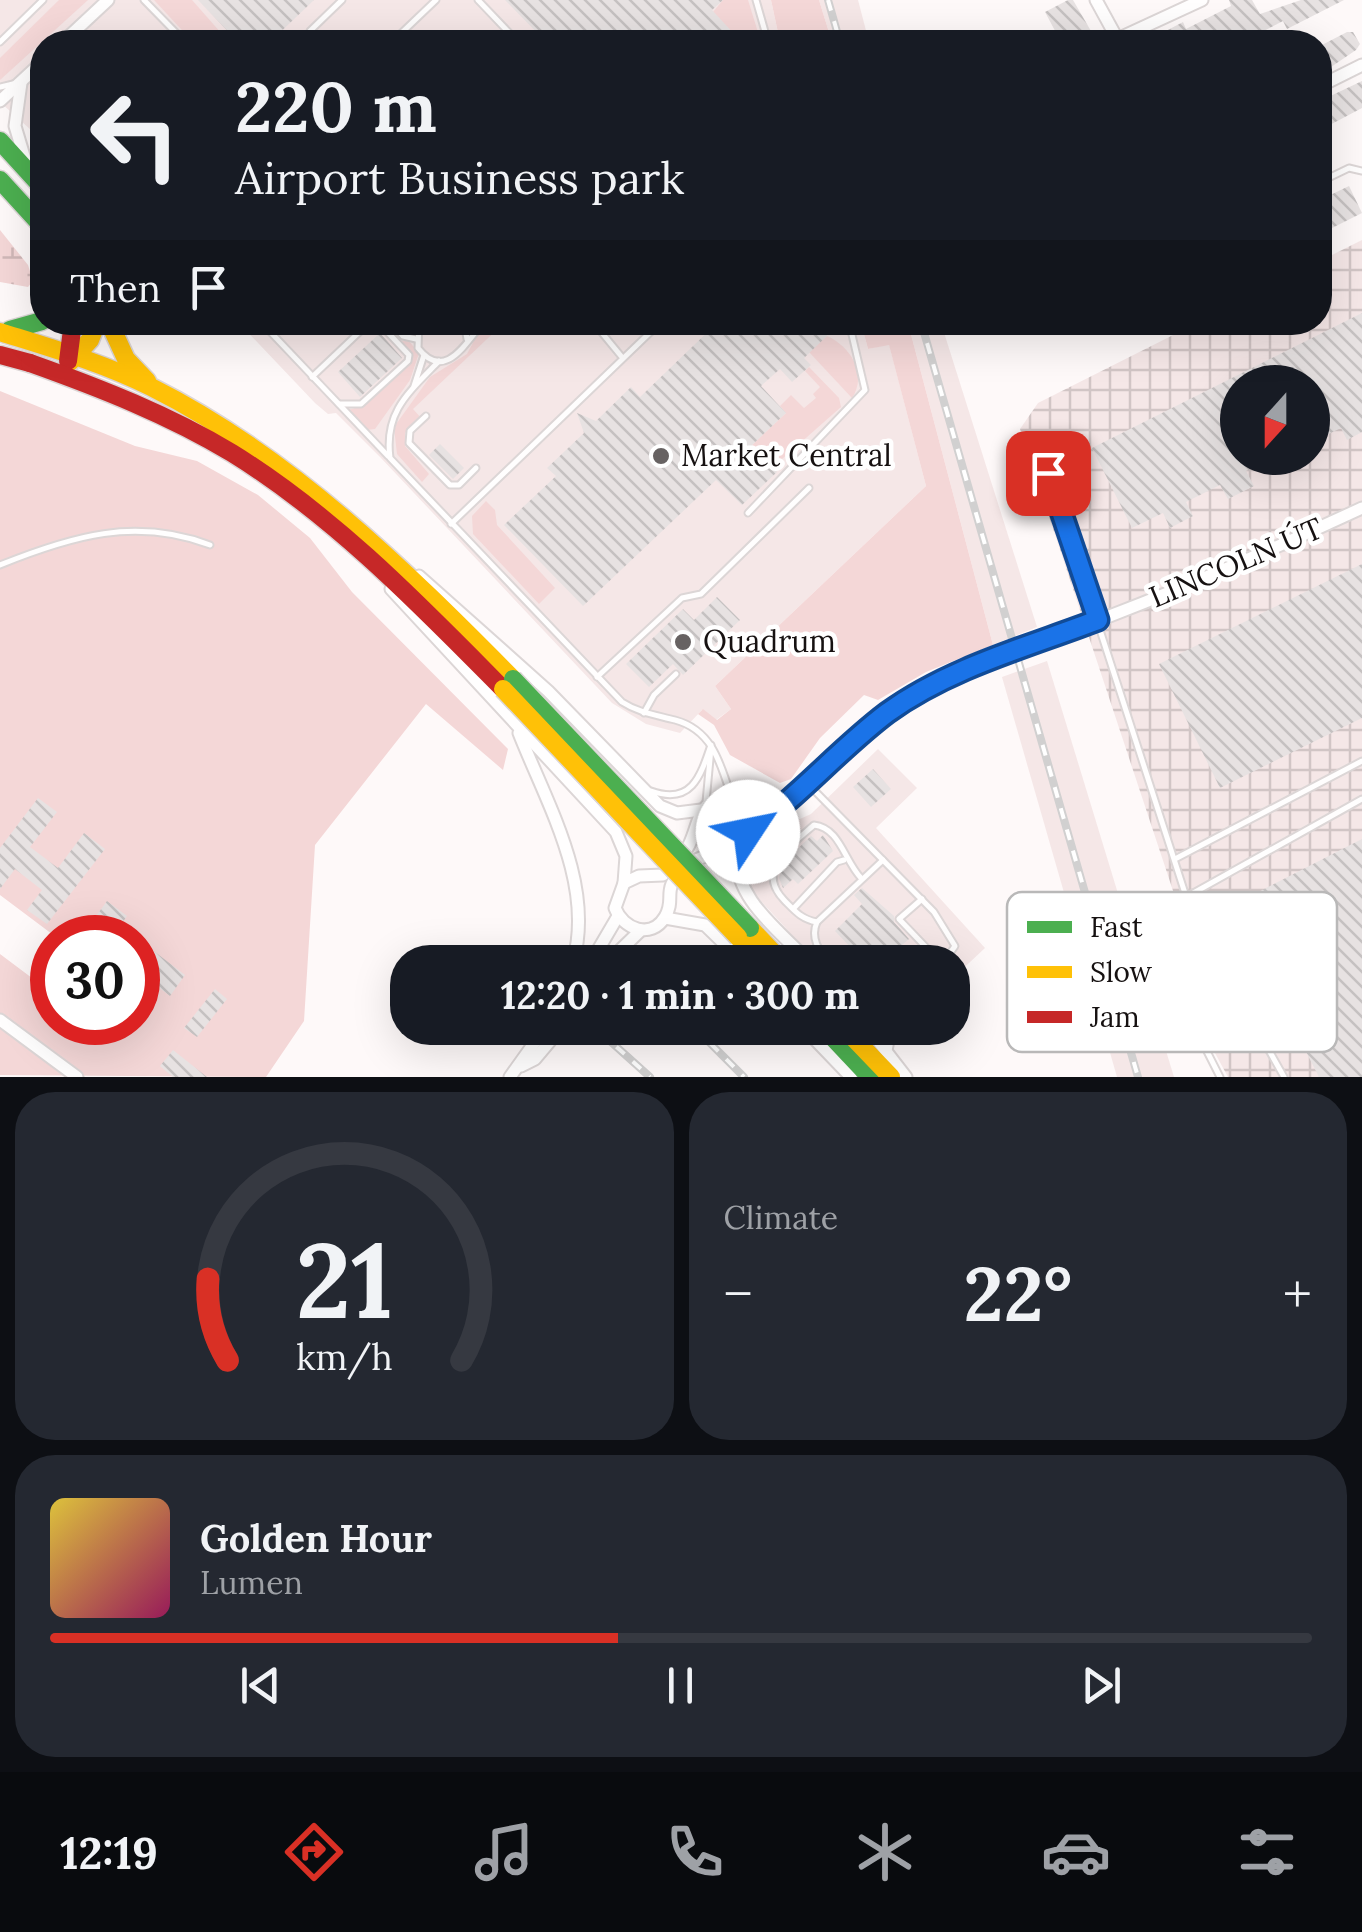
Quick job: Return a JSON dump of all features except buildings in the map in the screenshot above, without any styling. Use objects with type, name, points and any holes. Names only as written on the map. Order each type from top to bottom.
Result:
[{"type":"main road","points":[[0,141],[30,174]]},
{"type":"main road","points":[[3,185],[30,213]]},
{"type":"main road","points":[[0,330],[30,327]]},
{"type":"main road","points":[[0,330],[155,388],[262,451],[390,554],[508,684],[760,945]]},
{"type":"main road","points":[[73,335],[71,357],[95,386]]},
{"type":"main road","points":[[30,363],[71,357],[87,335]]},
{"type":"main road","points":[[115,335],[126,359],[155,388]]},
{"type":"main road","points":[[0,355],[95,386],[208,440],[257,469],[360,550],[508,684]]},
{"type":"main road","points":[[744,933],[751,945]]},
{"type":"main road","points":[[845,1045],[875,1070]]},
{"type":"main road","points":[[857,1045],[875,1070]]},
{"type":"street","points":[[76,30],[108,0]]},
{"type":"street","points":[[1096,0],[1111,30]]},
{"type":"street","points":[[1139,30],[1202,0]]},
{"type":"street","points":[[1332,80],[1362,65]]},
{"type":"street","points":[[0,101],[30,73]]},
{"type":"street","points":[[21,82],[15,126],[30,165]]},
{"type":"street","name":"LINCOLN ÚT","points":[[748,832],[804,788],[863,732],[922,691],[1233,568],[1362,508]]},
{"type":"street","points":[[360,550],[616,832],[626,856],[624,883],[616,898],[618,916],[600,945]]},
{"type":"street","points":[[390,554],[490,637],[668,811],[703,808],[724,800],[735,804],[744,813],[748,832],[737,848],[739,882],[747,896],[793,945]]},
{"type":"street","points":[[516,724],[575,877],[576,945]]},
{"type":"street","name":"LINCOLN ÚT","points":[[735,804],[762,804],[804,788]]},
{"type":"street","points":[[624,883],[663,875],[679,860],[703,808]]},
{"type":"street","points":[[696,830],[712,851]]},
{"type":"street","points":[[664,918],[667,893],[686,868],[712,851],[737,848]]},
{"type":"street","points":[[648,877],[667,893]]},
{"type":"street","points":[[618,916],[641,930]]},
{"type":"street","points":[[626,945],[641,930],[664,918],[705,925],[726,945]]},
{"type":"street","points":[[0,1020],[78,1077]]},
{"type":"street","points":[[514,1072],[528,1045]]},
{"type":"street","points":[[514,1072],[535,1045]]},
{"type":"street","points":[[514,1072],[534,1059],[546,1045]]},
{"type":"street","points":[[833,1045],[875,1070],[906,1077]]},
{"type":"street","points":[[871,1045],[875,1070]]},
{"type":"lane","points":[[0,42],[43,0]]},
{"type":"lane","points":[[144,0],[173,30]]},
{"type":"lane","points":[[311,30],[342,0]]},
{"type":"lane","points":[[405,30],[436,0]]},
{"type":"lane","points":[[478,0],[507,30]]},
{"type":"lane","points":[[756,0],[765,30]]},
{"type":"lane","points":[[0,86],[21,82]]},
{"type":"lane","points":[[1332,176],[1349,168],[1362,171]]},
{"type":"lane","points":[[273,335],[596,678],[622,702],[644,713],[694,726],[711,745],[735,804]]},
{"type":"lane","points":[[312,377],[356,335]]},
{"type":"lane","points":[[336,403],[361,404],[408,361],[408,355],[390,335]]},
{"type":"lane","points":[[402,335],[416,340]]},
{"type":"lane","points":[[417,335],[424,355],[438,361]]},
{"type":"lane","points":[[467,335],[468,340]]},
{"type":"lane","points":[[390,458],[386,431],[414,388],[438,361],[460,354],[472,335]]},
{"type":"lane","points":[[603,335],[621,356]]},
{"type":"lane","points":[[451,524],[646,335]]},
{"type":"lane","points":[[748,512],[865,390],[852,335]]},
{"type":"lane","points":[[414,388],[424,355]]},
{"type":"lane","points":[[426,416],[408,438],[436,471],[454,487],[476,468]]},
{"type":"lane","points":[[1038,438],[1132,738],[1187,892]]},
{"type":"lane","points":[[596,678],[682,598],[701,594],[809,488]]},
{"type":"lane","points":[[0,565],[103,531],[163,532],[210,545]]},
{"type":"lane","points":[[644,713],[654,694],[676,674]]},
{"type":"lane","points":[[645,789],[674,796],[685,793],[702,773],[711,745]]},
{"type":"lane","points":[[703,808],[711,745]]},
{"type":"lane","points":[[1174,858],[1362,761]]},
{"type":"lane","points":[[804,788],[884,859],[922,899],[955,945]]},
{"type":"lane","points":[[1195,892],[1362,798]]},
{"type":"lane","points":[[817,922],[794,910],[774,889],[770,877],[774,864],[814,825],[828,828],[838,839],[844,860],[861,878]]},
{"type":"lane","points":[[818,945],[814,930],[817,922],[884,859]]},
{"type":"lane","points":[[794,910],[836,862],[844,860]]},
{"type":"lane","points":[[922,899],[899,919],[925,945]]},
{"type":"lane","points":[[875,1070],[887,1045]]},
{"type":"lane","points":[[1207,1052],[1220,1077]]},
{"type":"lane","points":[[1270,1052],[1284,1077]]},
{"type":"shaded area","points":[[0,0],[771,0],[777,30],[30,30],[30,129],[0,102]]},
{"type":"shaded area","points":[[819,0],[858,0],[866,30],[828,30]]},
{"type":"shaded area","points":[[1362,240],[1362,1077],[1228,1077],[1214,1052],[1337,1052],[1337,892],[1173,892],[1020,429],[1038,403],[1173,335],[1332,335],[1332,255]]},
{"type":"shaded area","points":[[250,335],[864,335],[868,349],[889,344],[926,486],[715,686],[731,709],[716,720],[702,710],[680,733],[646,724],[612,703],[381,458],[336,413],[328,414]]},
{"type":"shaded area","points":[[911,335],[945,335],[1037,627],[993,645]]},
{"type":"shaded area","points":[[1047,661],[1118,892],[1064,892],[1002,677]]},
{"type":"shaded area","points":[[878,749],[917,788],[876,828],[985,948],[970,962],[970,945],[801,945],[748,887],[745,870],[755,839],[811,814]]},
{"type":"shaded area","points":[[1110,1052],[1166,1052],[1174,1077],[1117,1077]]},
{"type":"green space","points":[[59,0],[88,0],[55,30],[30,30],[30,53],[0,80],[0,58]]},
{"type":"green space","points":[[154,0],[192,0],[218,30],[182,30]]},
{"type":"green space","points":[[723,0],[748,0],[757,30],[730,30],[713,12]]},
{"type":"green space","points":[[771,0],[819,0],[828,30],[777,30]]},
{"type":"green space","points":[[0,230],[28,265],[30,285],[0,282]]},
{"type":"green space","points":[[491,335],[413,409],[421,418],[405,433],[405,446],[429,474],[422,482],[397,454],[394,427],[430,377],[467,354],[476,337]]},
{"type":"green space","points":[[864,335],[911,335],[993,645],[926,672],[878,700],[864,695],[820,738],[791,779],[780,783],[730,755],[714,725],[698,714],[703,709],[717,720],[731,709],[715,686],[926,486],[889,345],[868,349]]},
{"type":"green space","points":[[827,336],[843,347],[854,362],[858,380],[852,398],[809,352]]},
{"type":"green space","points":[[408,340],[419,353],[410,380],[375,429],[366,430],[348,410],[362,406],[409,363],[411,356],[400,342]]},
{"type":"green space","points":[[809,367],[839,398],[841,407],[773,467],[752,445],[786,413],[780,406],[791,395],[804,408],[816,398],[813,394],[820,387],[805,371]]},
{"type":"green space","points":[[0,391],[135,446],[197,461],[258,495],[310,538],[352,592],[508,749],[503,770],[426,704],[315,845],[304,1021],[266,1077],[0,1075],[0,954],[30,976],[30,1045],[160,1045],[160,915],[30,918],[0,895]]},
{"type":"green space","points":[[486,501],[495,510],[497,525],[555,588],[539,604],[473,534],[472,516]]},
{"type":"railway","points":[[828,0],[837,30]]},
{"type":"railway","points":[[925,335],[1085,892]]},
{"type":"railway","points":[[614,1045],[650,1077]]},
{"type":"railway","points":[[712,1045],[744,1077]]},
{"type":"railway","points":[[1131,1052],[1138,1077]]},
{"type":"traffic: fast","points":[[0,141],[30,174]]},
{"type":"traffic: fast","points":[[0,180],[30,213]]},
{"type":"traffic: fast","points":[[10,330],[30,324]]},
{"type":"traffic: fast","points":[[513,679],[750,928]]},
{"type":"traffic: fast","points":[[840,1045],[870,1077]]},
{"type":"traffic: slow","points":[[0,332],[133,378],[251,447],[344,518],[513,679]]},
{"type":"traffic: slow","points":[[70,362],[92,335]]},
{"type":"traffic: slow","points":[[115,335],[126,359],[147,381]]},
{"type":"traffic: slow","points":[[503,689],[738,937]]},
{"type":"traffic: slow","points":[[750,928],[766,945]]},
{"type":"traffic: slow","points":[[738,937],[746,945]]},
{"type":"traffic: slow","points":[[860,1045],[891,1077]]},
{"type":"traffic: jam","points":[[68,361],[71,335]]},
{"type":"traffic: jam","points":[[0,355],[30,363]]},
{"type":"traffic: jam","points":[[30,363],[159,414],[208,439],[269,478],[306,504],[374,563],[503,689]]},
{"type":"place","name":"Market Central","points":[[661,456]]},
{"type":"place","name":"Quadrum","points":[[683,642]]},
{"type":"route","points":[[748,832],[786,806],[863,732],[922,691],[966,670],[1098,620],[1048,473]]}]
